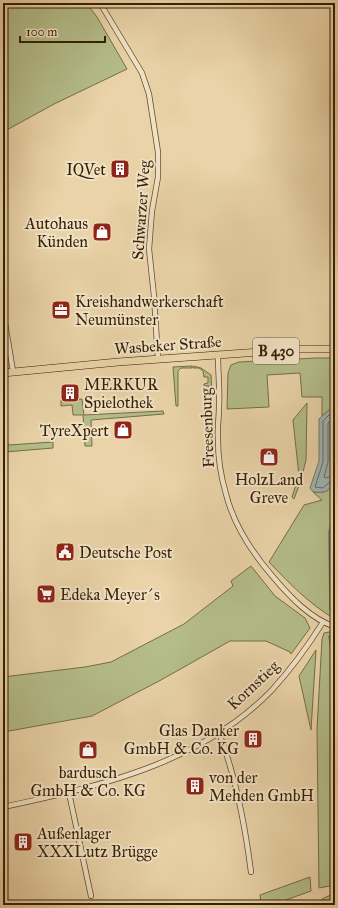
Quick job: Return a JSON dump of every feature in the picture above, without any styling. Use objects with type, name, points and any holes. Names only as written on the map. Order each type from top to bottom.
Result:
[{"type":"main road","name":"Wasbeker Straße","points":[[3,373],[158,359],[300,349],[335,349]]},
{"type":"street","name":"Schwarzer Weg","points":[[100,3],[142,73],[150,101],[158,152],[158,177],[152,211],[148,249],[154,296],[158,359]]},
{"type":"street","points":[[3,311],[14,371]]},
{"type":"street","name":"Freesenburg","points":[[218,355],[218,440],[220,466],[226,495],[234,517],[246,541],[262,564],[285,591],[302,607],[323,622],[334,627]]},
{"type":"street","name":"Kornstieg","points":[[3,807],[69,793],[149,768],[180,754],[219,733],[250,709],[271,690],[295,663],[323,622]]},
{"type":"street","points":[[219,733],[237,792],[246,830],[251,872]]},
{"type":"street","points":[[69,793],[91,896]]},
{"type":"green space","points":[[3,3],[86,3],[97,17],[127,69],[54,104],[3,132]]},
{"type":"green space","points":[[335,358],[335,411],[329,410],[322,416],[322,397],[302,397],[300,373],[267,375],[269,407],[227,409],[228,373],[231,365],[239,362]]},
{"type":"green space","points":[[192,366],[192,368],[181,368],[178,371],[178,406],[176,406],[173,367]]},
{"type":"green space","points":[[193,366],[201,368],[211,375],[211,403],[206,403],[205,401],[209,400],[209,394],[205,394],[205,392],[209,392],[209,386],[204,386],[204,384],[208,383],[208,377],[204,377],[203,371],[199,368],[193,368]]},
{"type":"green space","points":[[82,399],[84,415],[163,411],[164,414],[91,420],[92,446],[85,446],[83,415],[73,415],[72,405],[61,406],[61,400],[67,401]]},
{"type":"green space","points":[[307,403],[306,460],[294,499],[292,497],[299,476],[293,420]]},
{"type":"green space","points":[[3,413],[8,445],[53,442],[53,448],[5,452],[3,438]]},
{"type":"green space","points":[[335,482],[335,619],[308,600],[269,562],[304,505],[322,500],[313,492],[326,491]]},
{"type":"green space","points":[[251,566],[275,596],[305,618],[310,628],[291,654],[290,652],[266,641],[230,641],[161,680],[92,716],[9,731],[3,730],[3,677],[85,667],[111,662],[184,624],[233,586],[231,581]]},
{"type":"green space","points":[[329,632],[335,634],[335,885],[319,888],[317,729],[322,639],[324,633]]},
{"type":"green space","points":[[316,650],[311,730],[299,676]]},
{"type":"green space","points":[[310,877],[311,891],[272,905],[261,905],[260,895]]},
{"type":"green space","points":[[335,894],[335,905],[321,905],[322,899]]},
{"type":"water","points":[[329,410],[335,411],[335,482],[326,491],[313,492],[310,488],[319,461],[319,419]]},
{"type":"waterway","points":[[330,610],[329,532],[335,507]]},
{"type":"waterway","points":[[329,636],[335,674]]},
{"type":"place","name":"IQVet","points":[[120,169]]},
{"type":"place","name":"Autohaus Künden","points":[[102,232]]},
{"type":"place","name":"Kreishandwerkerschaft Neumünster","points":[[61,310]]},
{"type":"place","name":"MERKUR Spielothek","points":[[70,393]]},
{"type":"place","name":"TyreXpert","points":[[123,430]]},
{"type":"place","name":"HolzLand Greve","points":[[269,457]]},
{"type":"place","name":"Deutsche Post","points":[[65,552]]},
{"type":"place","name":"Edeka Meyer´s","points":[[46,594]]},
{"type":"place","name":"Glas Danker GmbH & Co. KG","points":[[253,739]]},
{"type":"place","name":"bardusch GmbH & Co. KG","points":[[88,750]]},
{"type":"place","name":"von der Mehden GmbH","points":[[195,786]]},
{"type":"place","name":"Außenlager XXXLutz Brügge","points":[[23,842]]}]
